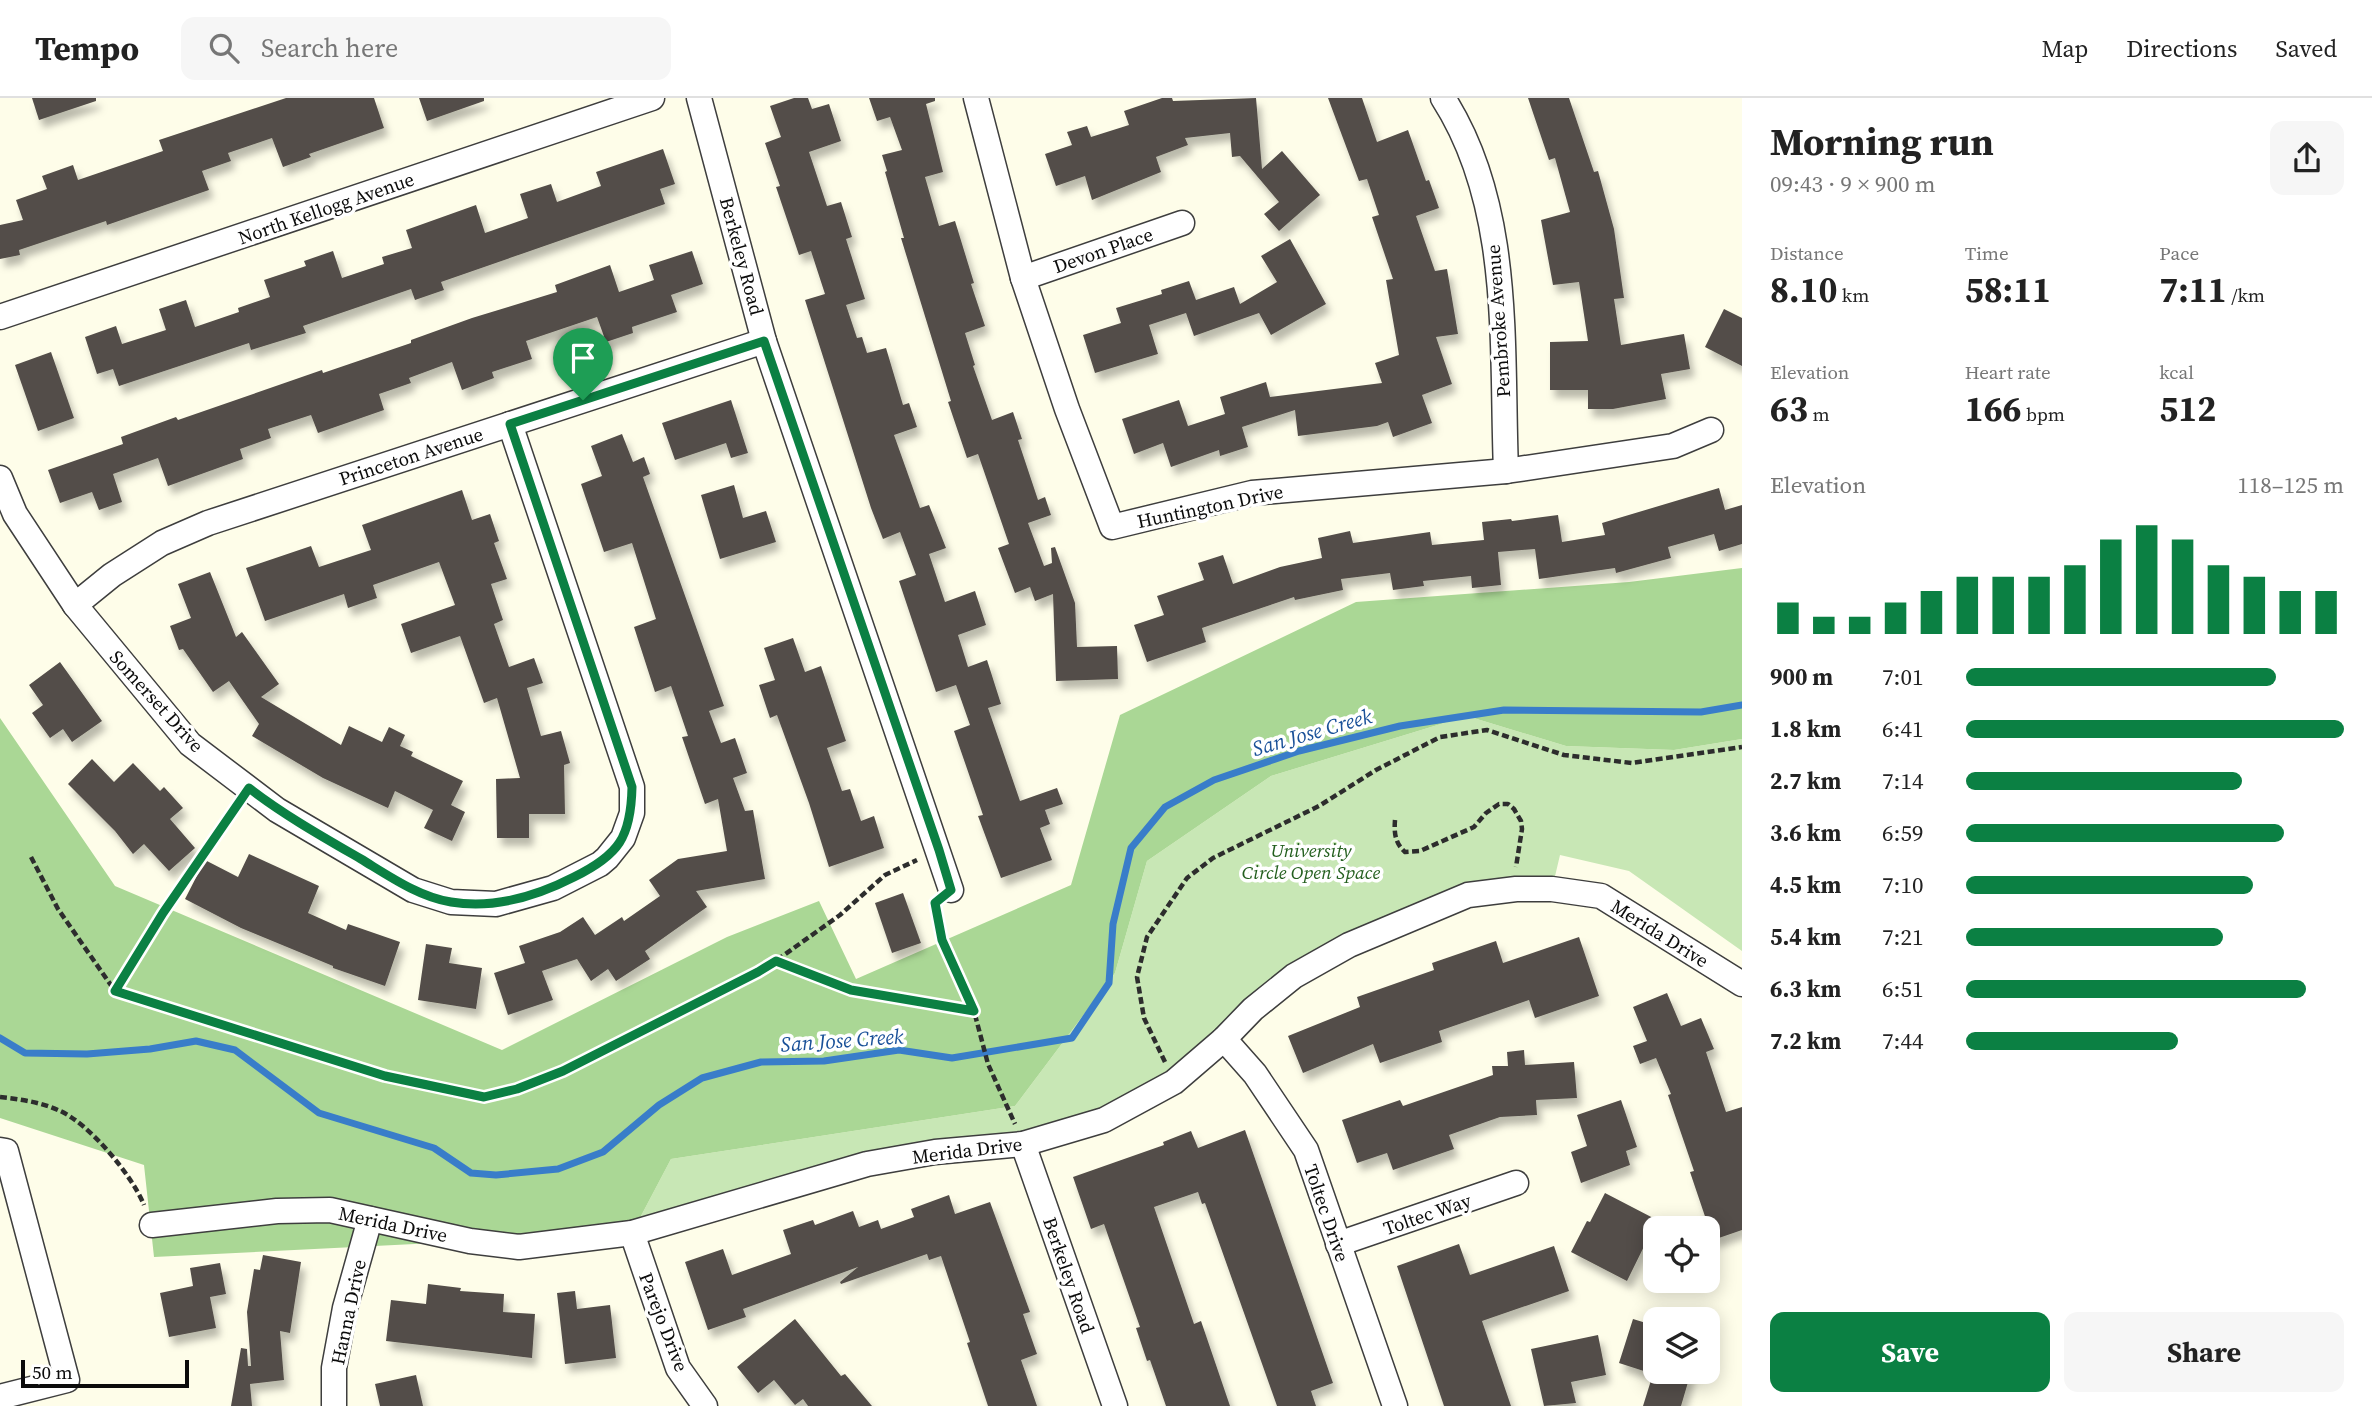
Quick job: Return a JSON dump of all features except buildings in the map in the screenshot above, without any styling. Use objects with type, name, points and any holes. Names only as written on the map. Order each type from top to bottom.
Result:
[{"type":"street","name":"North Kellogg Avenue","points":[[0,317],[652,98]]},
{"type":"street","name":"Berkeley Road","points":[[699,98],[764,341],[951,890]]},
{"type":"street","name":"Huntington Drive","points":[[976,98],[1023,278],[1067,409],[1112,527],[1252,493],[1506,471],[1673,446],[1711,430]]},
{"type":"street","name":"Pembroke Avenue","points":[[1443,98],[1457,119],[1484,189],[1498,266],[1506,471]]},
{"type":"street","name":"Devon Place","points":[[1023,278],[1182,223]]},
{"type":"street","name":"Princeton Avenue","points":[[75,605],[112,575],[162,543],[208,523],[764,341]]},
{"type":"street","name":"Somerset Drive","points":[[0,478],[15,514],[75,605],[190,744],[277,810],[413,890],[451,902],[496,904],[553,888],[600,864],[623,838],[632,813],[632,787],[510,424]]},
{"type":"street","name":"Merida Drive","points":[[152,1225],[277,1211],[330,1210],[470,1241],[519,1247],[632,1233],[867,1164],[935,1152],[1024,1144],[1104,1120],[1174,1082],[1224,1039],[1253,1009],[1294,976],[1349,946],[1468,895],[1516,889],[1552,889],[1601,896],[1742,984]]},
{"type":"street","name":"Toltec Drive","points":[[1224,1039],[1255,1074],[1306,1150],[1395,1406]]},
{"type":"street","name":"Berkeley Road","points":[[1024,1144],[1115,1406]]},
{"type":"street","points":[[0,1150],[6,1151],[67,1380],[0,1397]]},
{"type":"street","name":"Toltec Way","points":[[1338,1244],[1516,1183]]},
{"type":"street","name":"Hanna Drive","points":[[334,1406],[334,1368],[345,1308],[370,1219]]},
{"type":"street","name":"Parejo Drive","points":[[632,1233],[678,1368],[705,1406]]},
{"type":"path","points":[[1174,1082],[1144,1018],[1137,977],[1147,937],[1187,878],[1213,858],[1319,806],[1376,770],[1440,737],[1487,730],[1564,755],[1632,763],[1742,747]]},
{"type":"path","points":[[115,991],[163,913],[249,788]]},
{"type":"path","points":[[1395,820],[1394,832],[1398,846],[1405,852],[1420,851],[1474,827],[1486,813],[1499,804],[1508,804],[1514,808],[1522,829],[1516,857],[1516,889]]},
{"type":"path","points":[[31,857],[58,909],[115,991],[385,1076],[484,1097],[517,1089],[563,1071],[758,972],[840,915],[885,874],[939,850]]},
{"type":"path","points":[[951,890],[935,903],[942,940],[974,1011],[988,1064],[1024,1144]]},
{"type":"path","points":[[776,961],[851,990],[974,1011]]},
{"type":"path","points":[[0,1097],[19,1099],[60,1111],[97,1139],[137,1190],[152,1225]]},
{"type":"green space","points":[[1742,568],[1742,739],[1674,750],[1566,746],[1467,716],[1271,776],[1147,861],[1115,973],[1015,1106],[671,1159],[632,1233],[154,1257],[144,1165],[0,1118],[0,718],[115,886],[502,1050],[727,937],[819,901],[856,979],[1071,885],[1120,715],[1356,602],[1629,582]]},
{"type":"green space","name":"University Circle Open Space","points":[[1467,716],[1566,746],[1674,750],[1742,739],[1742,951],[1629,871],[1560,855],[1552,889],[1516,889],[1349,945],[1104,1120],[935,1152],[632,1233],[671,1159],[1015,1106],[1115,973],[1147,861],[1271,776]]},
{"type":"waterway","name":"San Jose Creek","points":[[0,1038],[25,1053],[87,1054],[150,1049],[196,1041],[235,1050],[319,1113],[434,1148],[471,1173],[496,1175],[558,1169],[603,1152],[659,1105],[702,1078],[761,1062],[824,1061],[899,1050],[952,1058],[1072,1038],[1109,983],[1113,924],[1131,848],[1165,807],[1214,780],[1299,751],[1400,726],[1504,710],[1701,712],[1742,705]]},
{"type":"route","points":[[764,341],[939,850],[951,890],[935,903],[942,940],[974,1011],[851,990],[776,961],[563,1071],[517,1089],[484,1097],[385,1076],[115,991],[163,913],[249,788],[277,810],[413,890],[451,902],[496,904],[553,888],[600,864],[623,838],[632,813],[632,787],[510,424],[583,400],[764,341]]}]
